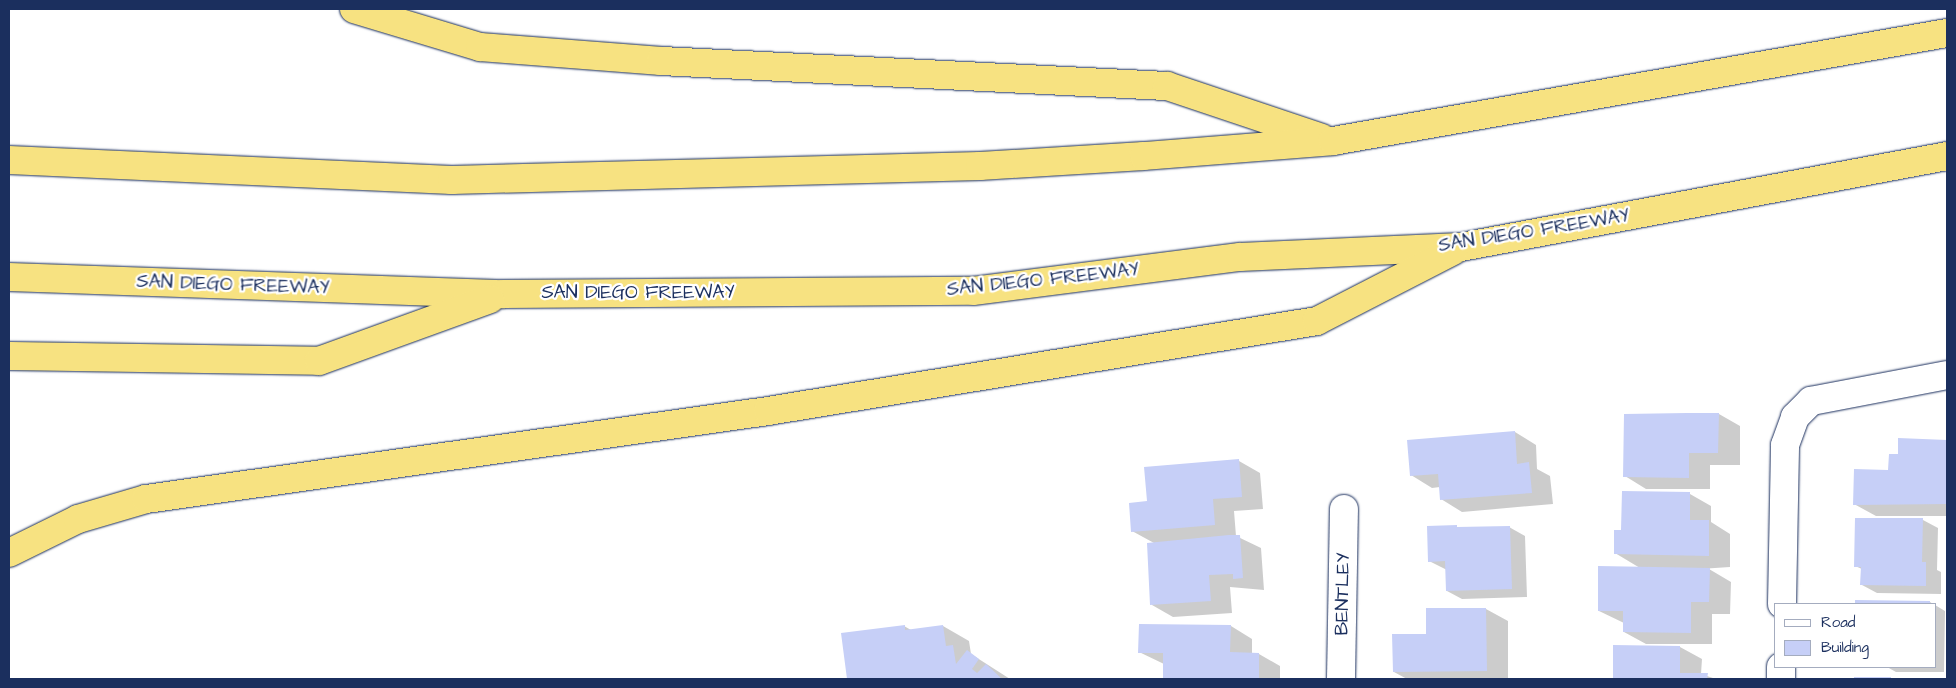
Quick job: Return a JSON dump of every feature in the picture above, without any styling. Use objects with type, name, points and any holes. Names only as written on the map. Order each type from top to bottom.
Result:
[{"type":"highway","points":[[354,9],[480,47],[661,61],[1167,86],[1333,141]]},
{"type":"highway","points":[[9,160],[452,180],[980,166],[1333,141],[1947,33]]},
{"type":"highway","name":"SAN DIEGO FREEWAY","points":[[9,277],[503,294],[973,291],[1240,256],[1461,247],[1947,156]]},
{"type":"highway","points":[[9,553],[78,519],[146,499],[768,411],[1317,321],[1461,247]]},
{"type":"highway","points":[[9,356],[318,362],[503,294]]},
{"type":"street","points":[[1782,603],[1785,445],[1795,417],[1811,402],[1947,376]]},
{"type":"street","name":"BENTLEY","points":[[1342,679],[1344,509]]},
{"type":"building","points":[[1719,413],[1718,453],[1689,453],[1689,478],[1623,477],[1624,414]]},
{"type":"building","points":[[1515,431],[1517,464],[1529,462],[1532,493],[1440,500],[1438,474],[1410,476],[1407,440]]},
{"type":"building","points":[[1898,438],[1947,440],[1947,504],[1853,505],[1854,469],[1888,470],[1889,454],[1898,454]]},
{"type":"building","points":[[1239,459],[1242,497],[1213,499],[1215,525],[1131,532],[1129,503],[1147,501],[1144,467]]},
{"type":"building","points":[[1622,491],[1690,492],[1690,520],[1709,520],[1709,556],[1614,554],[1614,530],[1621,530]]},
{"type":"building","points":[[1855,518],[1923,518],[1922,562],[1926,562],[1926,586],[1860,585],[1861,567],[1854,567]]},
{"type":"building","points":[[1457,525],[1457,527],[1510,526],[1512,589],[1446,591],[1445,561],[1428,562],[1427,526]]},
{"type":"building","points":[[1240,535],[1243,578],[1233,579],[1233,574],[1209,575],[1211,601],[1150,605],[1147,543]]},
{"type":"building","points":[[1598,566],[1710,568],[1709,602],[1691,602],[1691,633],[1623,632],[1623,611],[1598,611]]},
{"type":"building","points":[[1855,600],[1930,601],[1930,603],[1855,603]]},
{"type":"building","points":[[1426,608],[1486,608],[1487,671],[1393,672],[1392,634],[1426,634]]},
{"type":"building","points":[[1139,624],[1231,625],[1230,652],[1259,653],[1259,679],[1163,679],[1163,653],[1138,653]]},
{"type":"building","points":[[905,625],[905,630],[943,625],[946,646],[953,645],[956,664],[967,650],[979,659],[972,669],[977,673],[986,664],[1002,679],[847,679],[841,633]]},
{"type":"building","points":[[1613,645],[1680,646],[1680,673],[1708,673],[1707,679],[1613,679]]},
{"type":"building","points":[[1854,677],[1891,677],[1891,679],[1854,679]]}]
